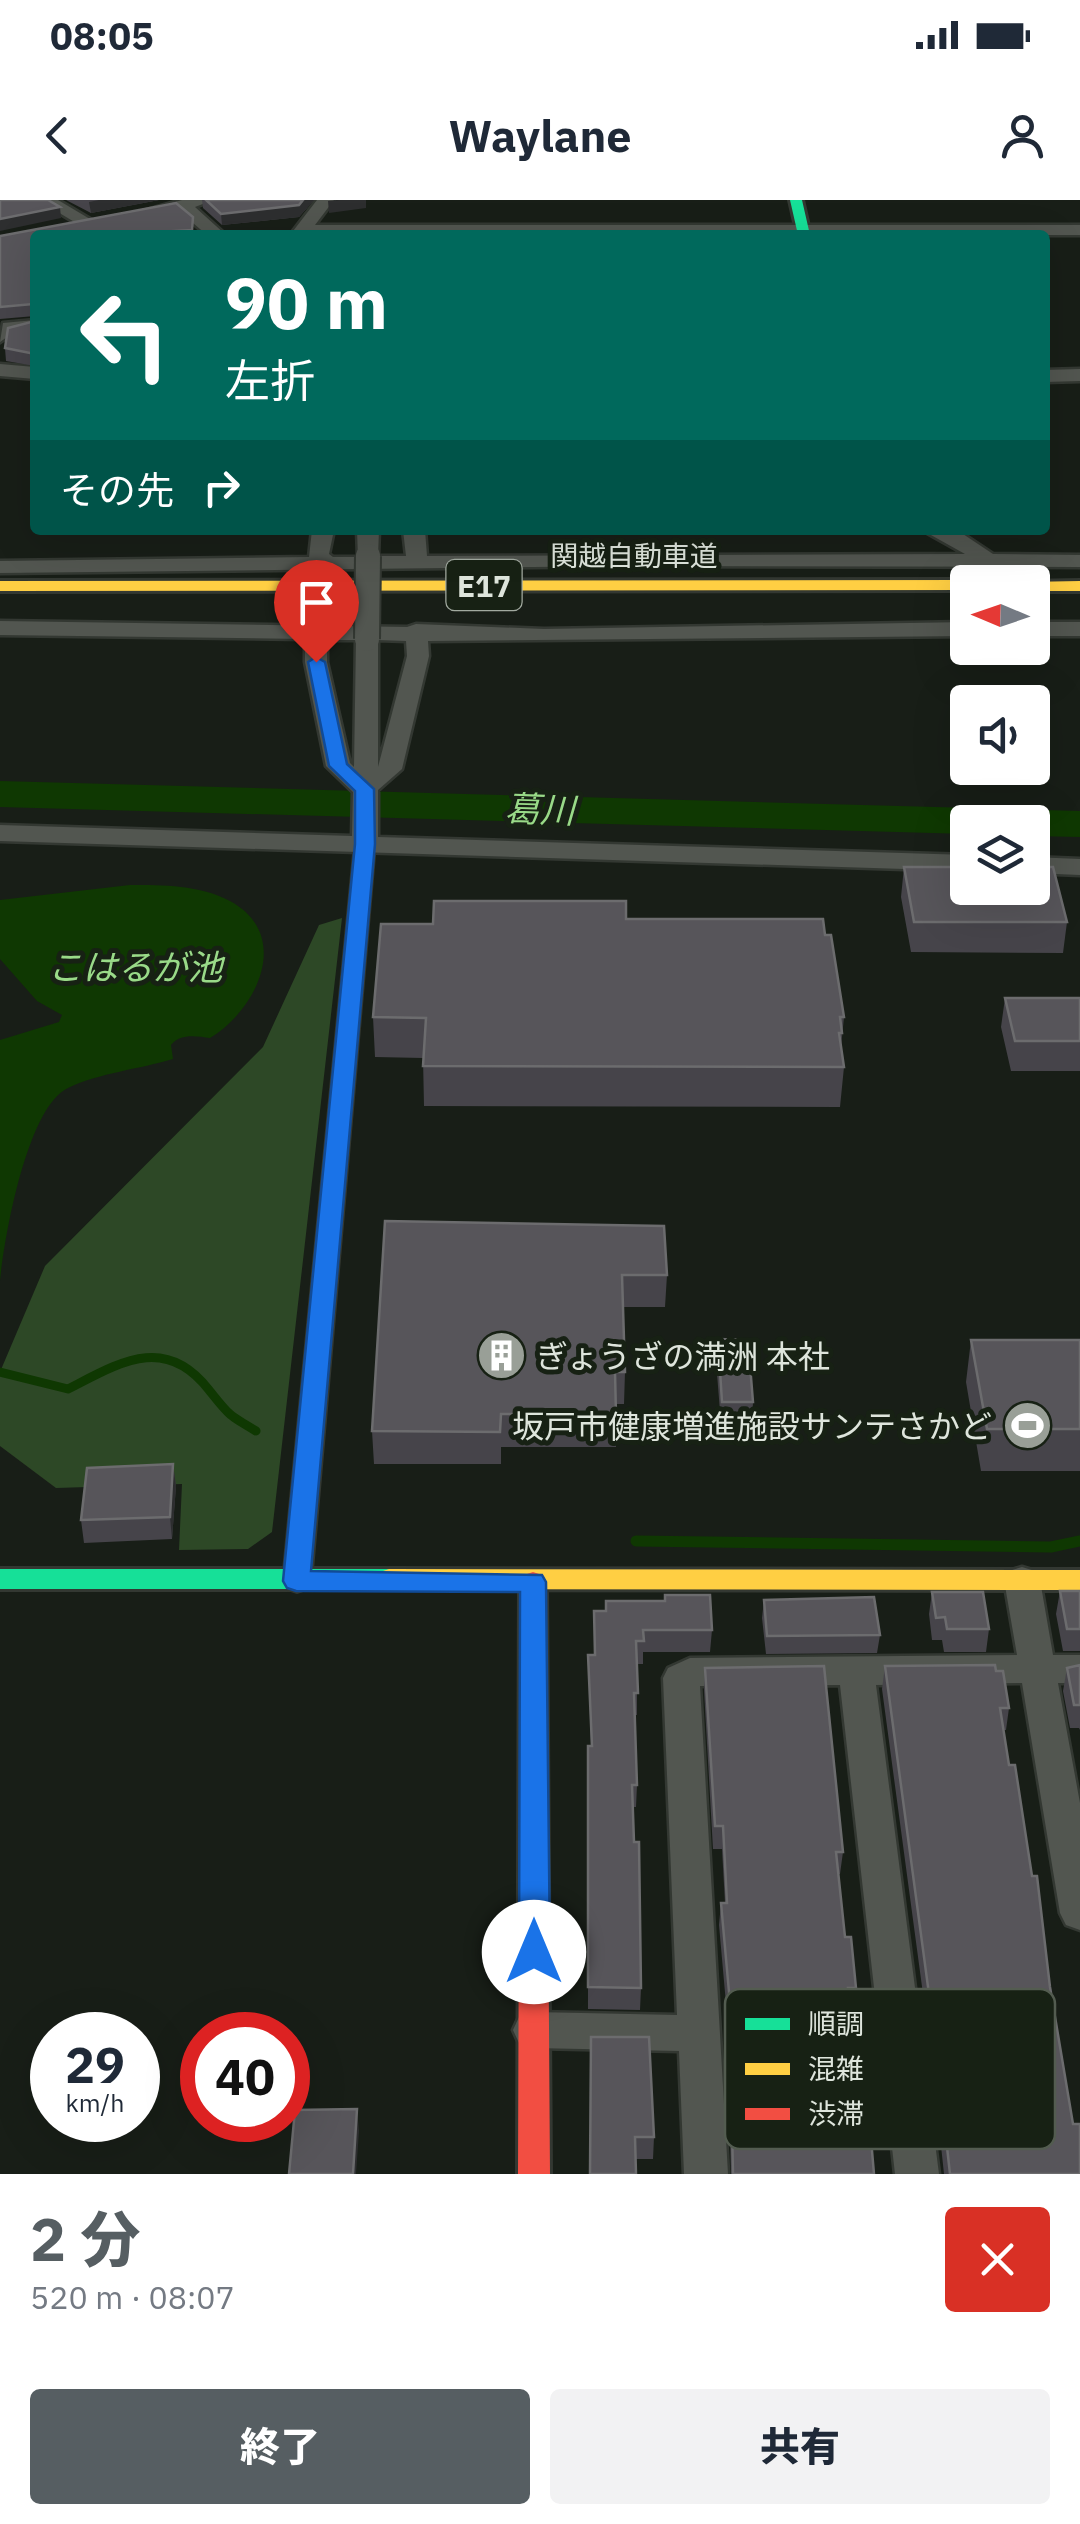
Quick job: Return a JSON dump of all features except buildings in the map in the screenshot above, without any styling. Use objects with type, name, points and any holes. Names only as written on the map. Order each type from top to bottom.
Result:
[{"type":"main road","points":[[796,200],[806,228]]},
{"type":"main road","name":"関越自動車道","points":[[0,586],[950,586]]},
{"type":"main road","points":[[1050,586],[1080,586]]},
{"type":"main road","name":"関越自動車道","points":[[730,610],[950,609]]},
{"type":"main road","points":[[1050,609],[1080,609]]},
{"type":"main road","points":[[0,610],[415,615]]},
{"type":"main road","points":[[296,1581],[364,837]]},
{"type":"main road","points":[[0,1579],[1080,1580]]},
{"type":"main road","points":[[533,1582],[534,2174]]},
{"type":"street","points":[[46,200],[87,222]]},
{"type":"street","points":[[303,230],[326,200]]},
{"type":"street","points":[[777,200],[806,228]]},
{"type":"street","points":[[126,216],[197,202],[215,230]]},
{"type":"street","points":[[63,230],[62,226],[106,219]]},
{"type":"street","points":[[554,230],[1080,230]]},
{"type":"street","points":[[0,336],[9,327],[30,325]]},
{"type":"street","points":[[0,370],[30,372]]},
{"type":"street","points":[[1050,376],[1080,376]]},
{"type":"street","points":[[322,535],[318,555],[328,564]]},
{"type":"street","points":[[364,837],[368,535]]},
{"type":"street","points":[[414,535],[417,564]]},
{"type":"street","points":[[950,535],[990,562]]},
{"type":"street","points":[[0,566],[629,560],[1080,562]]},
{"type":"street","points":[[364,791],[390,768],[418,656],[415,615]]},
{"type":"street","points":[[0,628],[316,631],[415,615],[544,636],[950,629]]},
{"type":"street","points":[[1050,629],[1080,629]]},
{"type":"street","points":[[316,631],[316,662],[338,766],[364,791]]},
{"type":"street","points":[[0,833],[364,837],[950,862]]},
{"type":"street","points":[[1050,865],[1080,866]]},
{"type":"street","points":[[1022,1580],[1080,1913]]},
{"type":"street","points":[[856,1668],[895,1989]]},
{"type":"street","points":[[706,2174],[681,1678],[690,1672],[856,1668],[1080,1669]]},
{"type":"street","points":[[534,2030],[700,2033]]},
{"type":"street","points":[[914,2149],[917,2174]]},
{"type":"shaded area","points":[[342,918],[272,1532],[248,1549],[179,1550],[182,1484],[56,1488],[0,1446],[0,1372],[45,1266],[263,1047],[319,925]]},
{"type":"water","name":"こはるが池","points":[[130,885],[194,889],[230,901],[249,916],[260,933],[264,952],[261,972],[242,1010],[210,1038],[179,1039],[171,1045],[173,1059],[80,1083],[53,1100],[41,1120],[20,1176],[0,1281],[0,1040],[59,1022],[62,1015],[37,1001],[0,959],[0,900]]},
{"type":"waterway","name":"葛川","points":[[0,794],[1080,824]]},
{"type":"waterway","points":[[0,1372],[68,1389],[105,1370],[141,1358],[176,1362],[192,1373],[229,1414],[256,1431]]},
{"type":"waterway","points":[[636,1541],[1051,1547],[1080,1541]]},
{"type":"traffic: fast","points":[[796,200],[803,230]]},
{"type":"traffic: fast","points":[[0,1579],[389,1579]]},
{"type":"traffic: slow","points":[[0,586],[950,585]]},
{"type":"traffic: slow","points":[[1050,586],[1080,586]]},
{"type":"traffic: slow","points":[[389,1579],[1080,1580]]},
{"type":"traffic: jam","points":[[297,1581],[365,844]]},
{"type":"traffic: jam","points":[[533,1582],[534,2174]]},
{"type":"place","name":"ぎょうざの満洲 本社","points":[[501,1356]]},
{"type":"place","name":"坂戸市健康増進施設サンテさかど","points":[[1027,1426]]},
{"type":"route","points":[[316,662],[338,766],[364,789],[365,844],[296,1581],[533,1582],[534,1952]]}]
